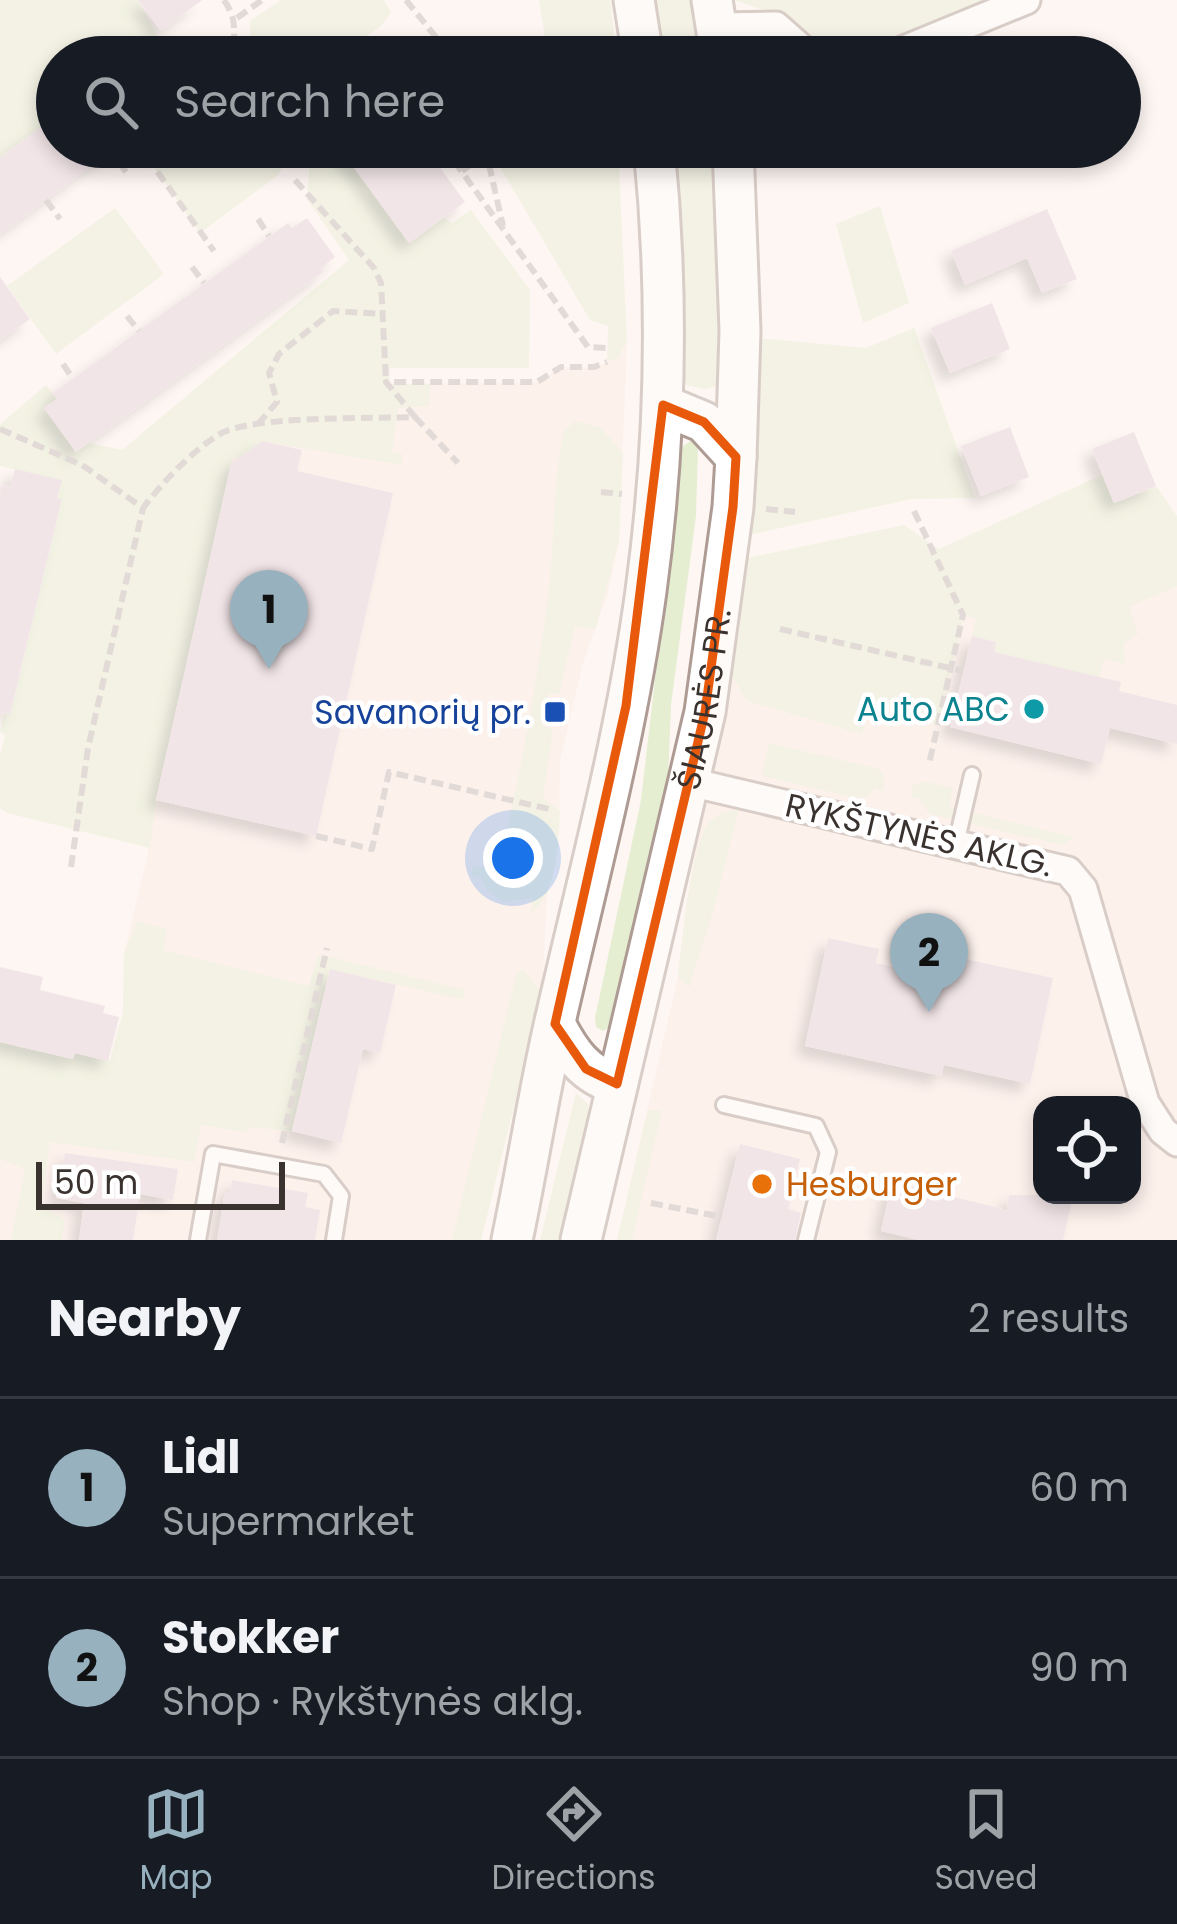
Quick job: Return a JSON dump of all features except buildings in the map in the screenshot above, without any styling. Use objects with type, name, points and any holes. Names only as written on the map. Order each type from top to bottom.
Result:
[{"type":"main road","points":[[634,0],[640,36]]},
{"type":"main road","points":[[512,1240],[555,1024],[611,785],[655,517],[664,292],[655,168]]},
{"type":"main road","name":"ŠIAURĖS PR.","points":[[580,1240],[690,782],[712,665],[736,457],[740,292],[734,168]]},
{"type":"main road","points":[[663,405],[704,422],[736,457]]},
{"type":"main road","points":[[555,1024],[569,1051],[586,1069],[617,1084]]},
{"type":"street","points":[[938,36],[1026,0]]},
{"type":"street","points":[[716,28],[776,26],[787,36]]},
{"type":"street","name":"RYKŠTYNĖS AKLG.","points":[[690,782],[1068,871],[1083,889],[1145,1103],[1163,1131],[1177,1142]]},
{"type":"lane","points":[[956,844],[972,775]]},
{"type":"lane","points":[[724,1105],[816,1126],[828,1152],[806,1240]]},
{"type":"lane","points":[[198,1240],[213,1154],[324,1174],[341,1196],[334,1240]]},
{"type":"path","points":[[224,0],[237,18],[236,36]]},
{"type":"path","points":[[237,18],[262,0]]},
{"type":"path","points":[[406,0],[435,36]]},
{"type":"path","points":[[123,168],[126,172]]},
{"type":"path","points":[[155,168],[214,251]]},
{"type":"path","points":[[460,168],[588,347],[607,348]]},
{"type":"path","points":[[462,171],[465,168]]},
{"type":"path","points":[[489,168],[503,230]]},
{"type":"path","points":[[295,180],[374,268],[381,283],[386,382],[458,463]]},
{"type":"path","points":[[46,200],[60,219]]},
{"type":"path","points":[[258,219],[269,236]]},
{"type":"path","points":[[192,267],[204,284]]},
{"type":"path","points":[[259,424],[277,402],[269,373],[279,355],[333,311],[384,314]]},
{"type":"path","points":[[127,316],[139,331]]},
{"type":"path","points":[[386,382],[537,382],[561,368],[607,362]]},
{"type":"path","points":[[63,364],[73,379]]},
{"type":"path","points":[[71,867],[88,748],[143,508],[158,488],[221,432],[259,424],[415,417]]},
{"type":"path","points":[[0,429],[82,465],[143,508]]},
{"type":"path","points":[[914,512],[963,615],[928,764]]},
{"type":"path","points":[[780,629],[964,670]]},
{"type":"path","points":[[316,836],[372,849],[388,772],[549,809]]},
{"type":"path","points":[[277,1166],[327,948]]},
{"type":"path","points":[[651,1202],[722,1217]]},
{"type":"highlighted area","points":[[663,405],[704,422],[736,457],[733,507],[705,712],[617,1084],[586,1069],[555,1024],[626,706]]},
{"type":"shaded area","points":[[627,340],[619,541],[560,761],[559,832],[547,896],[542,993],[481,1240],[0,1240],[0,1072],[102,1095],[123,1013],[124,953],[149,849],[127,820],[136,525],[286,386],[537,382],[561,367],[594,367],[618,358]]},
{"type":"shaded area","points":[[748,558],[1177,569],[1177,1240],[617,1240],[678,977],[686,906]]},
{"type":"green space","points":[[0,0],[138,0],[157,36],[36,36],[36,131],[0,158]]},
{"type":"green space","points":[[281,0],[384,0],[391,13],[366,36],[250,36],[250,21]]},
{"type":"green space","points":[[539,0],[610,0],[614,36],[545,36]]},
{"type":"green space","points":[[651,0],[693,0],[699,36],[657,36]]},
{"type":"green space","points":[[734,0],[993,0],[896,36],[813,36],[791,19]]},
{"type":"green space","points":[[156,168],[283,168],[200,233]]},
{"type":"green space","points":[[309,168],[370,168],[452,223],[471,210],[530,290],[529,368],[390,368],[389,384],[430,384],[429,406],[398,408],[392,452],[403,455],[401,465],[262,441],[239,458],[233,457],[156,800],[150,848],[7,813],[0,808],[0,755],[5,735],[0,732],[6,701],[13,702],[62,500],[57,498],[61,480],[0,466],[0,424],[46,385],[57,399],[45,408],[89,443],[122,450],[349,260],[307,199]]},
{"type":"green space","points":[[501,168],[619,168],[627,340],[618,358],[607,362],[608,326],[590,320]]},
{"type":"green space","points":[[674,168],[713,168],[721,376],[718,386],[706,389],[686,385],[682,378],[681,226]]},
{"type":"green space","points":[[880,206],[909,303],[863,323],[836,224]]},
{"type":"green space","points":[[115,208],[164,274],[56,354],[7,286]]},
{"type":"green space","points":[[914,328],[975,498],[911,499],[749,535],[757,338],[866,348]]},
{"type":"green space","points":[[576,421],[601,428],[623,453],[619,541],[595,630],[575,626],[559,694],[549,694],[542,725],[553,729],[543,798],[560,811],[558,837],[552,881],[531,913],[533,898],[503,902],[487,890],[480,877],[471,876],[473,865],[497,870],[505,837],[550,583],[560,452],[564,430]]},
{"type":"green space","points":[[692,440],[698,448],[696,516],[671,705],[667,804],[611,1026],[603,1031],[596,1027],[595,1018],[641,800],[682,447]]},
{"type":"green space","points":[[1102,475],[1114,503],[1156,486],[1177,516],[1177,586],[1129,607],[1138,634],[1124,643],[1125,664],[1104,659],[1099,677],[994,652],[996,642],[972,636],[976,619],[964,615],[938,724],[869,707],[862,734],[747,701],[730,673],[748,558],[904,525],[939,549]]},
{"type":"green space","points":[[769,743],[879,769],[884,776],[883,791],[876,788],[857,798],[762,776]]},
{"type":"green space","points":[[925,781],[953,788],[949,807],[1075,837],[1062,845],[930,814],[918,798],[911,797],[913,785]]},
{"type":"green space","points":[[739,809],[689,987],[678,977],[698,846],[712,819]]},
{"type":"green space","points":[[137,921],[167,929],[163,950],[309,986],[318,954],[465,990],[464,1000],[330,969],[292,1131],[252,1127],[245,1132],[201,1125],[194,1162],[50,1142],[41,1205],[65,1220],[62,1240],[11,1240],[25,1169],[0,1159],[0,1013],[15,1046],[72,1059],[75,1053],[110,1061],[123,1012],[124,953]]},
{"type":"green space","points":[[524,970],[542,993],[481,1240],[452,1240],[517,971]]},
{"type":"green space","points":[[576,1093],[588,1104],[589,1117],[560,1240],[540,1240]]},
{"type":"green space","points":[[648,1110],[662,1110],[632,1240],[617,1240]]},
{"type":"place","name":"Lidl","points":[[269,669]]},
{"type":"place","name":"Auto ABC","points":[[1034,709]]},
{"type":"place","name":"Savanorių pr.","points":[[555,712]]},
{"type":"place","name":"Stokker","points":[[929,1012]]},
{"type":"place","name":"Hesburger","points":[[762,1184]]}]
